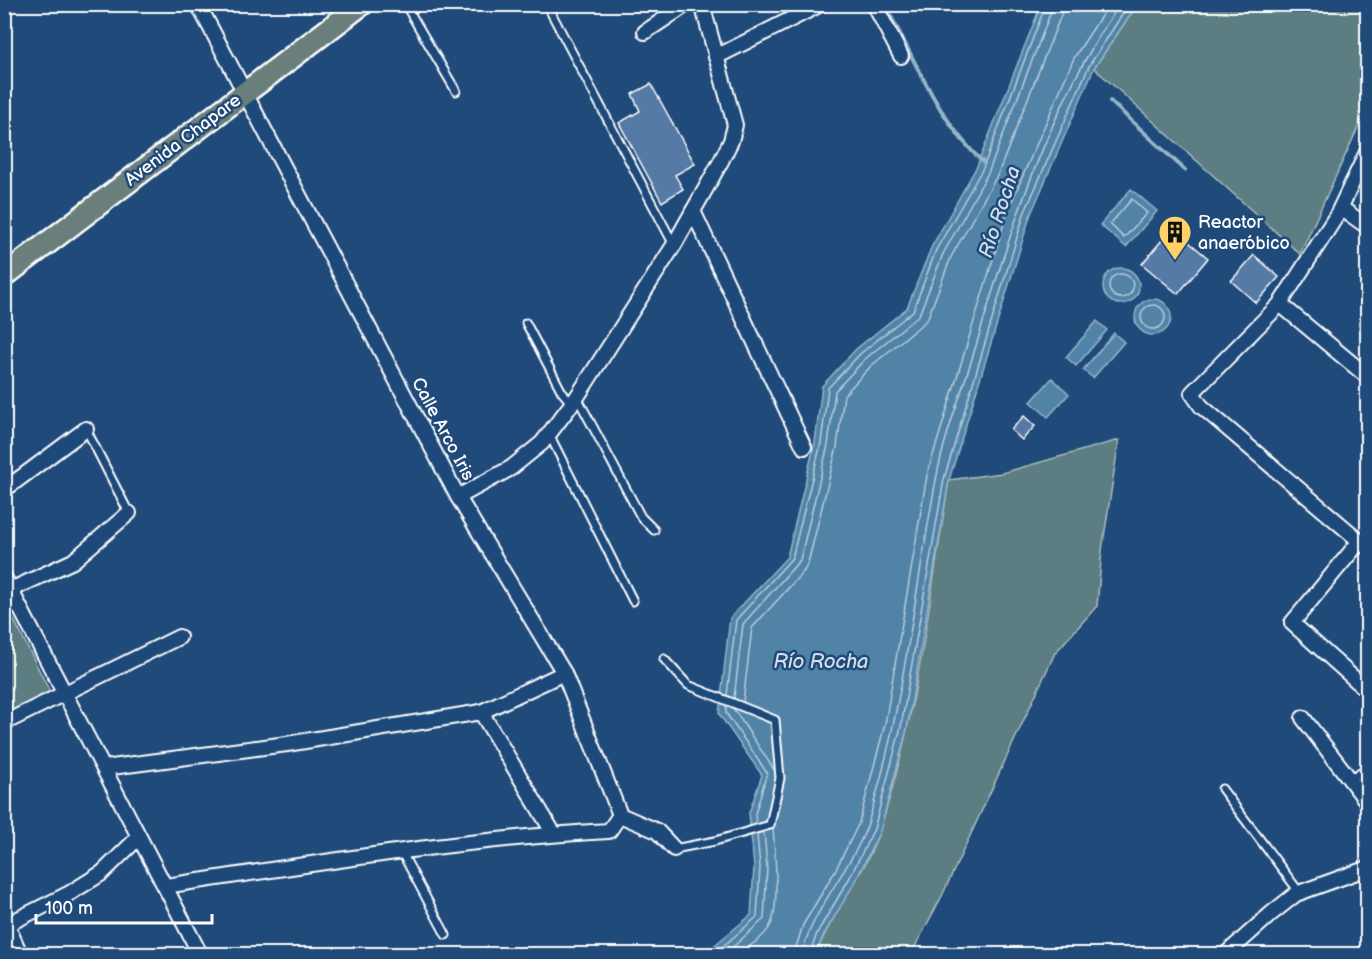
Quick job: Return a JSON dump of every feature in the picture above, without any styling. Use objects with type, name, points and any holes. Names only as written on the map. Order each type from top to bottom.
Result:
[{"type":"main road","name":"Avenida Chapare","points":[[5,274],[362,4]]},
{"type":"street","name":"Calle Arco Iris","points":[[198,4],[458,497],[564,673],[620,815]]},
{"type":"street","points":[[645,32],[687,4]]},
{"type":"street","points":[[458,497],[511,468],[542,443],[549,434],[574,400],[674,245],[723,156],[735,125],[702,4]]},
{"type":"street","points":[[716,57],[821,4]]},
{"type":"street","points":[[874,4],[901,56]]},
{"type":"street","points":[[1368,150],[1341,208],[1280,304],[1192,393],[1201,406],[1364,545],[1292,622],[1368,691]]},
{"type":"street","points":[[1341,208],[1368,227]]},
{"type":"street","points":[[693,211],[804,447]]},
{"type":"street","points":[[1280,304],[1368,377]]},
{"type":"street","points":[[4,490],[86,429]]},
{"type":"street","points":[[8,592],[73,561],[129,513]]},
{"type":"street","points":[[4,577],[8,592],[65,693],[200,954]]},
{"type":"street","points":[[4,723],[179,637]]},
{"type":"street","points":[[104,768],[287,744],[481,712],[564,673]]},
{"type":"street","points":[[481,712],[554,834]]},
{"type":"street","points":[[1303,718],[1368,803]]},
{"type":"street","points":[[165,886],[401,851],[554,834],[609,831],[620,815],[657,831],[674,849]]},
{"type":"street","points":[[20,954],[6,921],[70,893],[102,873],[138,838]]},
{"type":"street","points":[[1226,954],[1272,912],[1300,893],[1365,874]]},
{"type":"lane","points":[[405,4],[456,91]]},
{"type":"lane","points":[[547,5],[674,245]]},
{"type":"lane","points":[[526,323],[562,392],[574,400],[641,517],[654,530]]},
{"type":"lane","points":[[86,429],[129,513]]},
{"type":"lane","points":[[549,434],[633,601]]},
{"type":"lane","points":[[664,659],[688,685],[775,720],[780,778],[770,825],[715,841],[674,849]]},
{"type":"lane","points":[[1350,779],[1368,767]]},
{"type":"lane","points":[[1222,789],[1300,893]]},
{"type":"lane","points":[[401,851],[447,935]]},
{"type":"green space","points":[[1137,5],[1367,5],[1367,108],[1300,254],[1094,68]]},
{"type":"green space","points":[[1119,440],[1102,550],[1097,606],[1055,653],[942,896],[911,954],[816,954],[874,846],[893,787],[913,700],[949,480],[1002,473]]},
{"type":"green space","points":[[7,606],[50,692],[5,715],[4,607]]},
{"type":"water","name":"Río Rocha","points":[[1041,5],[1137,5],[1094,68],[1030,216],[949,480],[907,729],[880,831],[855,882],[823,936],[816,954],[704,954],[751,915],[754,867],[749,813],[762,775],[719,714],[730,618],[787,557],[815,442],[822,386],[856,349],[907,308],[931,248],[977,166]]},
{"type":"water","points":[[1131,189],[1157,211],[1126,247],[1100,225]]},
{"type":"water","points":[[1121,268],[1134,273],[1139,286],[1134,299],[1121,304],[1108,299],[1103,286],[1108,273]]},
{"type":"water","points":[[1153,299],[1166,304],[1171,317],[1166,330],[1153,335],[1140,330],[1135,317],[1140,304]]},
{"type":"water","points":[[1097,321],[1107,330],[1076,366],[1066,357]]},
{"type":"water","points":[[1114,333],[1124,342],[1093,378],[1083,370]]},
{"type":"water","points":[[1052,378],[1069,394],[1048,417],[1031,402]]},
{"type":"building","points":[[651,84],[695,164],[675,175],[683,189],[662,202],[619,123],[640,111],[632,94]]},
{"type":"building","name":"Reactor anaeróbico","points":[[1172,228],[1208,258],[1178,294],[1142,264]]},
{"type":"building","points":[[1254,255],[1279,277],[1256,303],[1231,281]]},
{"type":"building","points":[[1024,416],[1035,426],[1022,440],[1011,430]]},
{"type":"waterway","points":[[884,4],[940,108],[967,146],[984,163]]},
{"type":"waterway","points":[[1110,101],[1185,170]]},
{"type":"place","name":"Reactor anaeróbico","points":[[1175,261]]}]
